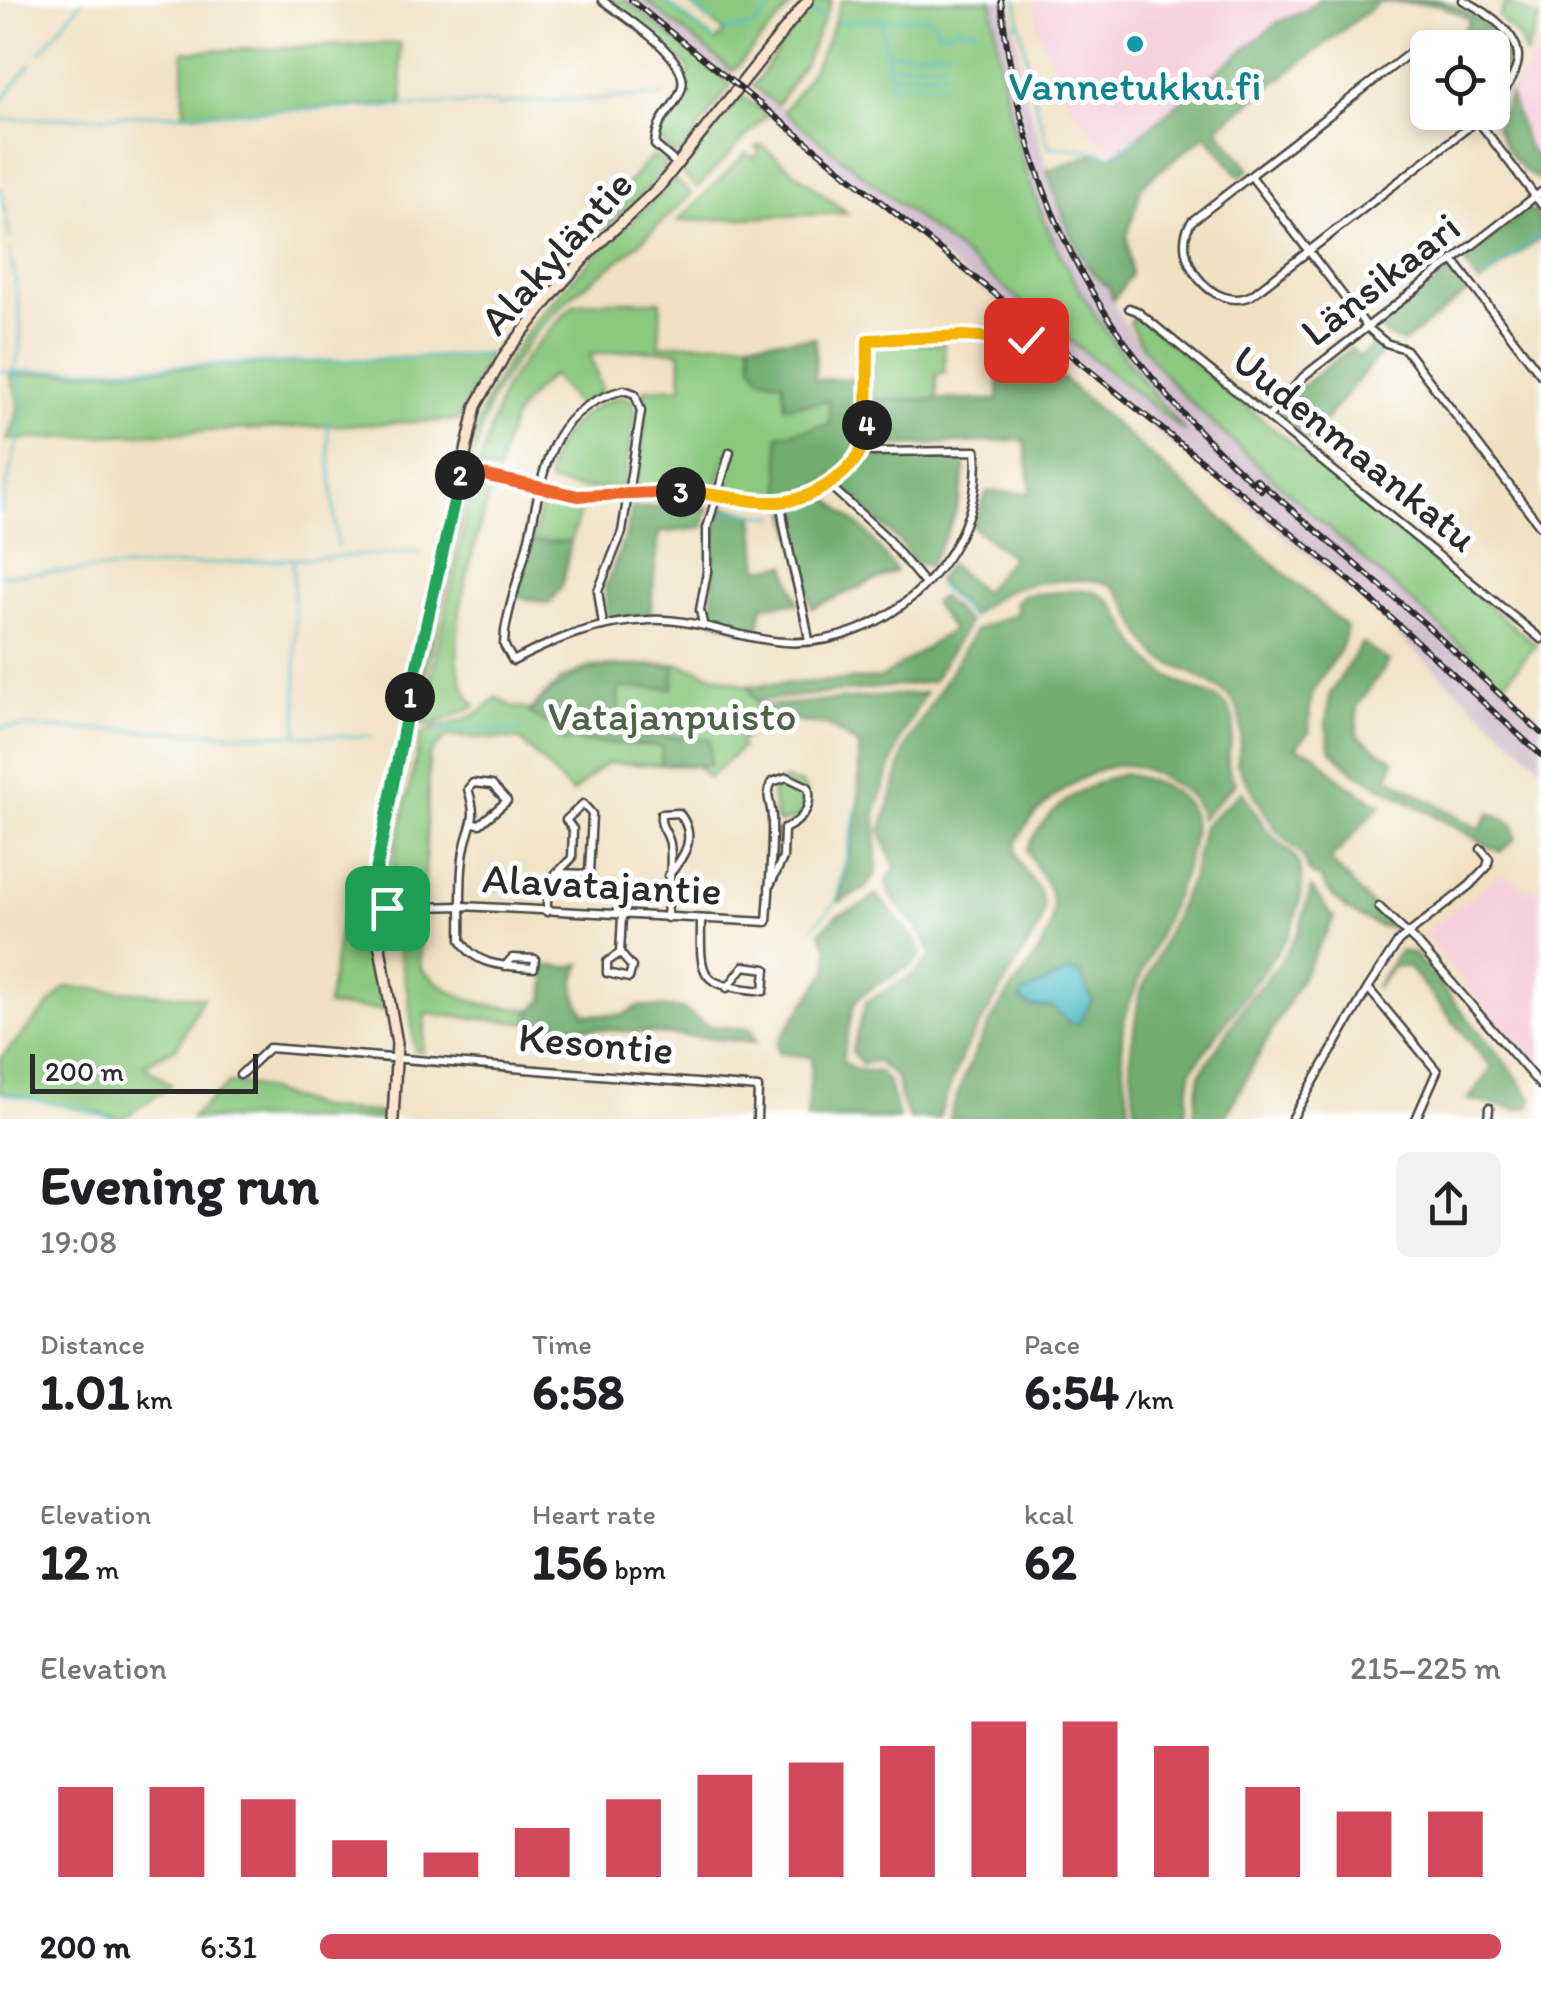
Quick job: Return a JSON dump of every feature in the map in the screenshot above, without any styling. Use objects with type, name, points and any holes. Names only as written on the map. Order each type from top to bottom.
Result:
[{"type":"street","points":[[602,0],[679,63],[683,73],[681,91],[656,128],[656,145],[677,164]]},
{"type":"street","name":"Alakyläntie","points":[[393,1119],[398,1056],[374,908],[374,882],[391,787],[476,406],[506,353],[580,263],[648,199],[808,0]]},
{"type":"street","points":[[1464,0],[1505,30]]},
{"type":"street","points":[[1510,38],[1518,61],[1510,77]]},
{"type":"street","points":[[1410,53],[1188,226],[1183,239],[1186,256],[1204,284],[1222,297],[1243,300],[1466,130]]},
{"type":"street","points":[[1485,130],[1538,194],[1541,204]]},
{"type":"street","points":[[1251,176],[1368,328],[1386,342],[1405,349],[1541,527]]},
{"type":"street","name":"Länsikaari","points":[[1269,416],[1304,376],[1538,194]]},
{"type":"street","points":[[1453,260],[1541,375]]},
{"type":"street","name":"Uudenmaankatu","points":[[1129,308],[1138,311],[1269,416],[1541,639]]},
{"type":"street","points":[[461,470],[578,496],[683,492],[782,504],[804,499],[828,485],[862,452],[867,417],[868,340],[964,336],[1026,340]]},
{"type":"street","points":[[603,625],[598,592],[622,532],[641,410],[635,394],[624,390],[588,404],[568,421],[549,452],[504,631],[504,645],[512,660],[557,638],[603,625],[656,620],[703,624],[767,640],[809,641],[844,635],[877,622],[926,584],[950,551],[969,515],[978,472],[976,451],[862,452]]},
{"type":"street","points":[[703,624],[700,610],[707,572],[707,528],[730,452]]},
{"type":"street","points":[[828,485],[885,536],[926,584]]},
{"type":"street","points":[[782,504],[788,554],[809,641]]},
{"type":"street","points":[[769,887],[772,807],[768,789],[772,782],[787,777],[804,783],[810,792],[799,821],[784,829],[772,827]]},
{"type":"street","points":[[473,823],[480,824],[506,801],[492,785],[473,784],[468,789],[473,823],[464,848],[461,940],[466,950],[492,964],[505,966]]},
{"type":"street","points":[[547,912],[547,883],[556,873],[572,858],[573,829],[566,820],[583,804],[592,814],[589,874],[556,873]]},
{"type":"street","points":[[667,918],[668,876],[670,842],[660,822],[661,814],[679,813],[688,825],[688,853],[668,876]]},
{"type":"street","points":[[769,887],[784,858],[784,829]]},
{"type":"street","points":[[1292,1119],[1368,988],[1406,934],[1482,874],[1489,859],[1481,849]]},
{"type":"street","name":"Alavatajantie","points":[[374,908],[462,906],[767,922],[769,887]]},
{"type":"street","points":[[1379,907],[1541,1086]]},
{"type":"street","points":[[620,952],[607,962],[607,973],[629,978],[632,966],[620,952],[622,916]]},
{"type":"street","points":[[701,920],[701,968],[727,988],[765,991],[766,970],[742,967],[727,988]]},
{"type":"street","points":[[1368,988],[1437,1071],[1416,1119]]},
{"type":"street","points":[[240,1074],[268,1048],[398,1056]]},
{"type":"street","name":"Kesontie","points":[[398,1056],[758,1088],[757,1119]]},
{"type":"street","points":[[1488,1119],[1489,1108]]},
{"type":"shaded area","points":[[625,0],[645,0],[733,71],[725,80]]},
{"type":"shaded area","points":[[992,0],[1011,0],[1022,85],[1060,208],[1109,287],[1117,310],[1138,344],[1170,383],[1541,718],[1541,766],[1316,561],[753,103],[761,93],[777,105],[1179,427],[1088,309],[1052,242],[1036,205],[1009,110]]},
{"type":"shaded area","points":[[1035,0],[1318,0],[1310,9],[1278,22],[1113,156],[1070,105],[1036,24]]},
{"type":"shaded area","points":[[1541,43],[1541,163],[1527,146],[1510,94]]},
{"type":"shaded area","points":[[1501,874],[1541,895],[1541,1073],[1423,934]]},
{"type":"green space","points":[[610,0],[625,0],[731,85],[680,155],[670,153],[659,138],[685,90],[689,68]]},
{"type":"green space","points":[[645,0],[664,0],[716,42],[724,32],[684,0],[781,0],[793,4],[733,71]]},
{"type":"green space","points":[[813,0],[832,0],[805,63],[777,105],[753,86]]},
{"type":"green space","points":[[841,0],[992,0],[1013,126],[1050,234],[1106,332],[1185,432],[783,111],[818,59]]},
{"type":"green space","points":[[1318,0],[1439,0],[1470,14],[1491,30],[1464,30],[1470,20],[1438,4],[1379,2],[1217,128],[1250,169],[1240,177],[1206,135],[1142,185],[1127,237],[1131,275],[1113,300],[1109,287],[1098,279],[1079,252],[1047,171],[1097,152],[1114,156],[1278,22],[1309,9]]},
{"type":"green space","points":[[1506,2],[1540,19],[1526,55],[1519,38],[1499,17]]},
{"type":"green space","points":[[400,43],[403,105],[184,114],[183,52]]},
{"type":"green space","points":[[1510,94],[1527,146],[1541,163],[1539,179],[1519,165],[1498,130],[1510,130]]},
{"type":"green space","points":[[741,95],[767,115],[697,188],[679,171]]},
{"type":"green space","points":[[761,145],[847,213],[678,221],[746,153],[754,158],[759,152],[756,147]]},
{"type":"green space","points":[[652,156],[665,163],[664,172],[605,229],[594,221]]},
{"type":"green space","points":[[673,178],[692,194],[626,255],[571,296],[531,338],[488,407],[472,465],[468,457],[486,401],[515,350],[571,280]]},
{"type":"green space","points":[[1533,210],[1541,218],[1541,237],[1480,284],[1465,264],[1466,259],[1524,212]]},
{"type":"green space","points":[[1453,268],[1470,290],[1403,343],[1387,336],[1379,326]]},
{"type":"green space","points":[[661,301],[659,345],[750,341],[753,366],[829,400],[830,424],[782,500],[726,492],[733,455],[727,455],[717,486],[636,486],[645,427],[645,389],[682,387],[680,351],[633,350],[590,355],[602,391],[577,406],[552,375],[514,418],[498,473],[478,468],[504,388],[525,358],[573,305]]},
{"type":"green space","points":[[1140,319],[1536,645],[1504,683],[1198,409],[1152,360],[1130,323]]},
{"type":"green space","points":[[816,338],[815,380],[862,378],[861,435],[850,458],[831,478],[782,500],[778,435],[830,424],[829,401],[785,406],[783,382],[761,377],[753,366],[750,341]]},
{"type":"green space","points":[[1021,342],[1346,627],[1343,644],[1313,692],[1309,733],[1295,747],[1314,753],[1343,782],[1381,805],[1330,860],[1392,927],[1378,926],[1346,909],[1321,879],[1310,873],[1302,855],[1275,829],[1237,764],[1241,728],[1235,705],[1218,688],[1166,661],[1152,649],[1114,587],[1079,580],[1031,584],[1009,590],[971,616],[937,580],[950,564],[983,592],[1012,557],[972,526],[987,492],[1031,493],[1025,440],[872,447],[868,442],[873,399],[998,400],[999,379],[1010,343]]},
{"type":"green space","points":[[878,343],[944,344],[945,373],[936,375],[937,401],[873,399],[871,349]]},
{"type":"green space","points":[[1375,345],[1381,348],[1378,356],[1309,440],[1281,418],[1280,412],[1296,391],[1351,348],[1359,357]]},
{"type":"green space","points":[[488,354],[459,420],[7,440],[18,408],[10,375]]},
{"type":"green space","points":[[623,396],[631,400],[636,410],[623,487],[581,489],[549,483],[553,453],[570,427],[594,408]]},
{"type":"green space","points":[[965,455],[963,485],[955,513],[928,566],[916,563],[841,483],[861,461],[873,457]]},
{"type":"green space","points":[[469,483],[407,760],[385,893],[380,892],[391,813],[462,486]]},
{"type":"green space","points":[[480,488],[490,490],[468,570],[458,632],[463,686],[476,706],[433,725],[421,724],[471,494]]},
{"type":"green space","points":[[826,496],[868,534],[896,571],[812,608],[788,511],[802,509]]},
{"type":"green space","points":[[542,500],[581,508],[571,541],[532,542]]},
{"type":"green space","points":[[724,507],[754,514],[759,569],[786,565],[798,603],[763,605],[758,635],[713,620],[713,545]]},
{"type":"green space","points":[[632,508],[709,508],[703,528],[659,533],[650,616],[608,617],[605,588]]},
{"type":"green space","points":[[571,541],[562,586],[549,604],[517,596],[532,542]]},
{"type":"green space","points":[[1085,590],[1098,593],[1115,606],[1149,660],[1171,678],[1216,697],[1229,709],[1233,728],[1228,764],[1236,783],[1200,819],[1195,802],[1183,791],[1136,766],[1108,767],[1093,773],[1048,802],[1025,827],[1016,848],[1020,864],[1043,902],[1040,925],[963,1053],[938,1119],[910,1119],[900,1099],[897,1078],[876,1061],[861,1064],[852,1052],[866,1002],[914,974],[931,957],[923,936],[886,883],[895,868],[881,832],[906,746],[975,630],[1017,613],[1015,602],[1023,595]]},
{"type":"green space","points":[[941,597],[968,623],[932,682],[756,701],[748,686],[881,678],[952,630],[933,603]]},
{"type":"green space","points":[[1362,643],[1389,662],[1357,706],[1357,735],[1394,761],[1388,777],[1480,829],[1490,812],[1513,824],[1515,839],[1500,852],[1353,771],[1331,750],[1326,725],[1330,694]]},
{"type":"green space","name":"Vatajanpuisto","points":[[680,664],[748,686],[766,718],[709,778],[697,766],[606,763],[572,793],[521,740],[447,736],[429,756],[424,902],[390,901],[397,844],[421,734],[471,717],[496,697],[513,707],[530,710],[560,680],[589,667]]},
{"type":"green space","points":[[675,665],[673,688],[619,688],[618,727],[560,727],[530,713],[547,695],[579,674],[612,667]]},
{"type":"green space","points":[[925,693],[901,738],[876,810],[877,872],[863,890],[839,902],[859,808],[859,746],[827,725],[767,718],[762,706]]},
{"type":"green space","points":[[559,732],[710,739],[710,766],[661,764],[662,746],[561,741]]},
{"type":"green space","points":[[1123,774],[1151,781],[1178,795],[1190,809],[1193,828],[1180,883],[1139,978],[1123,1027],[1129,1119],[949,1119],[982,1039],[1040,949],[1052,921],[1050,891],[1027,850],[1034,836],[1066,801]]},
{"type":"green space","points":[[785,780],[802,784],[806,796],[799,817],[780,823],[776,820],[773,792]]},
{"type":"green space","points":[[1242,791],[1264,826],[1293,855],[1300,868],[1301,897],[1295,917],[1289,935],[1192,1069],[1184,1119],[1136,1119],[1130,1058],[1139,996],[1193,874],[1203,826]]},
{"type":"green space","points":[[1311,888],[1334,918],[1224,1119],[1193,1119],[1200,1074],[1299,931]]},
{"type":"green space","points":[[876,894],[917,942],[921,954],[913,964],[864,993],[854,1004],[842,1060],[853,1069],[879,1072],[888,1082],[899,1119],[807,1119],[812,1057],[778,1053],[777,1043],[828,970],[828,948],[820,932],[837,915],[863,905]]},
{"type":"green space","points":[[418,914],[421,969],[472,1001],[531,1010],[529,1023],[426,1014],[423,1052],[415,1051],[408,993],[392,923],[397,917]]},
{"type":"green space","points":[[361,915],[367,921],[383,1010],[327,1006],[342,917]]},
{"type":"green space","points":[[1400,951],[1414,954],[1513,1072],[1532,1100],[1529,1107],[1517,1109],[1468,1100],[1492,1068],[1408,967],[1394,966],[1375,988]]},
{"type":"green space","points":[[581,964],[575,989],[585,1014],[623,1015],[638,1006],[682,1009],[709,1026],[751,1029],[756,1042],[529,1023],[531,1010],[544,1000],[546,974],[537,973],[538,965]]},
{"type":"green space","points":[[66,987],[203,997],[177,1047],[144,1065],[171,1085],[123,1119],[0,1092],[0,1059]]},
{"type":"green space","points":[[229,1083],[251,1085],[318,1108],[383,1113],[382,1119],[190,1119]]},
{"type":"water","points":[[1070,971],[1080,974],[1092,1000],[1079,1023],[1072,1024],[1053,1007],[1031,1006],[1021,1000],[1022,994]]},
{"type":"waterway","points":[[40,53],[82,0]]},
{"type":"waterway","points":[[664,0],[715,41]]},
{"type":"waterway","points":[[684,0],[713,23]]},
{"type":"waterway","points":[[1016,24],[1020,24],[1017,0]]},
{"type":"waterway","points":[[724,30],[754,27],[778,1],[793,4]]},
{"type":"waterway","points":[[810,13],[826,19]]},
{"type":"waterway","points":[[837,22],[928,17],[937,25],[936,31],[949,32],[957,26],[977,30]]},
{"type":"waterway","points":[[881,18],[891,86],[945,83]]},
{"type":"waterway","points":[[1020,24],[1036,106],[1049,147],[1112,155],[1139,136]]},
{"type":"waterway","points":[[886,53],[949,50]]},
{"type":"waterway","points":[[888,65],[947,62]]},
{"type":"waterway","points":[[0,103],[31,63]]},
{"type":"waterway","points":[[893,75],[946,72]]},
{"type":"waterway","points":[[0,120],[492,103],[500,106],[664,96]]},
{"type":"waterway","points":[[0,187],[10,237]]},
{"type":"waterway","points":[[1481,281],[1541,234]]},
{"type":"waterway","points":[[0,513],[24,415],[23,386],[14,371],[21,326],[10,249]]},
{"type":"waterway","points":[[0,372],[491,355]]},
{"type":"waterway","points":[[327,422],[337,547]]},
{"type":"waterway","points":[[789,515],[824,499]]},
{"type":"waterway","points":[[726,510],[776,517]]},
{"type":"waterway","points":[[0,575],[422,552]]},
{"type":"waterway","points":[[293,562],[298,734]]},
{"type":"waterway","points":[[938,585],[971,618]]},
{"type":"waterway","points":[[0,727],[371,737]]},
{"type":"waterway","points":[[439,729],[524,731]]},
{"type":"waterway","points":[[813,927],[836,902],[857,807]]},
{"type":"waterway","points":[[0,1093],[113,1119]]},
{"type":"railway","points":[[631,0],[1354,584],[1541,755]]},
{"type":"railway","points":[[1001,0],[1012,75],[1029,145],[1052,210],[1081,272],[1116,329],[1158,385],[1261,490]]},
{"type":"railway","points":[[1256,479],[1424,623],[1541,733]]},
{"type":"place","name":"Vannetukku.fi","points":[[1135,44]]},
{"type":"route","points":[[387,908],[374,908],[378,853],[461,470],[578,496],[700,492],[768,504],[793,502],[828,485],[862,452],[867,417],[868,340],[964,336],[1026,340]]}]
